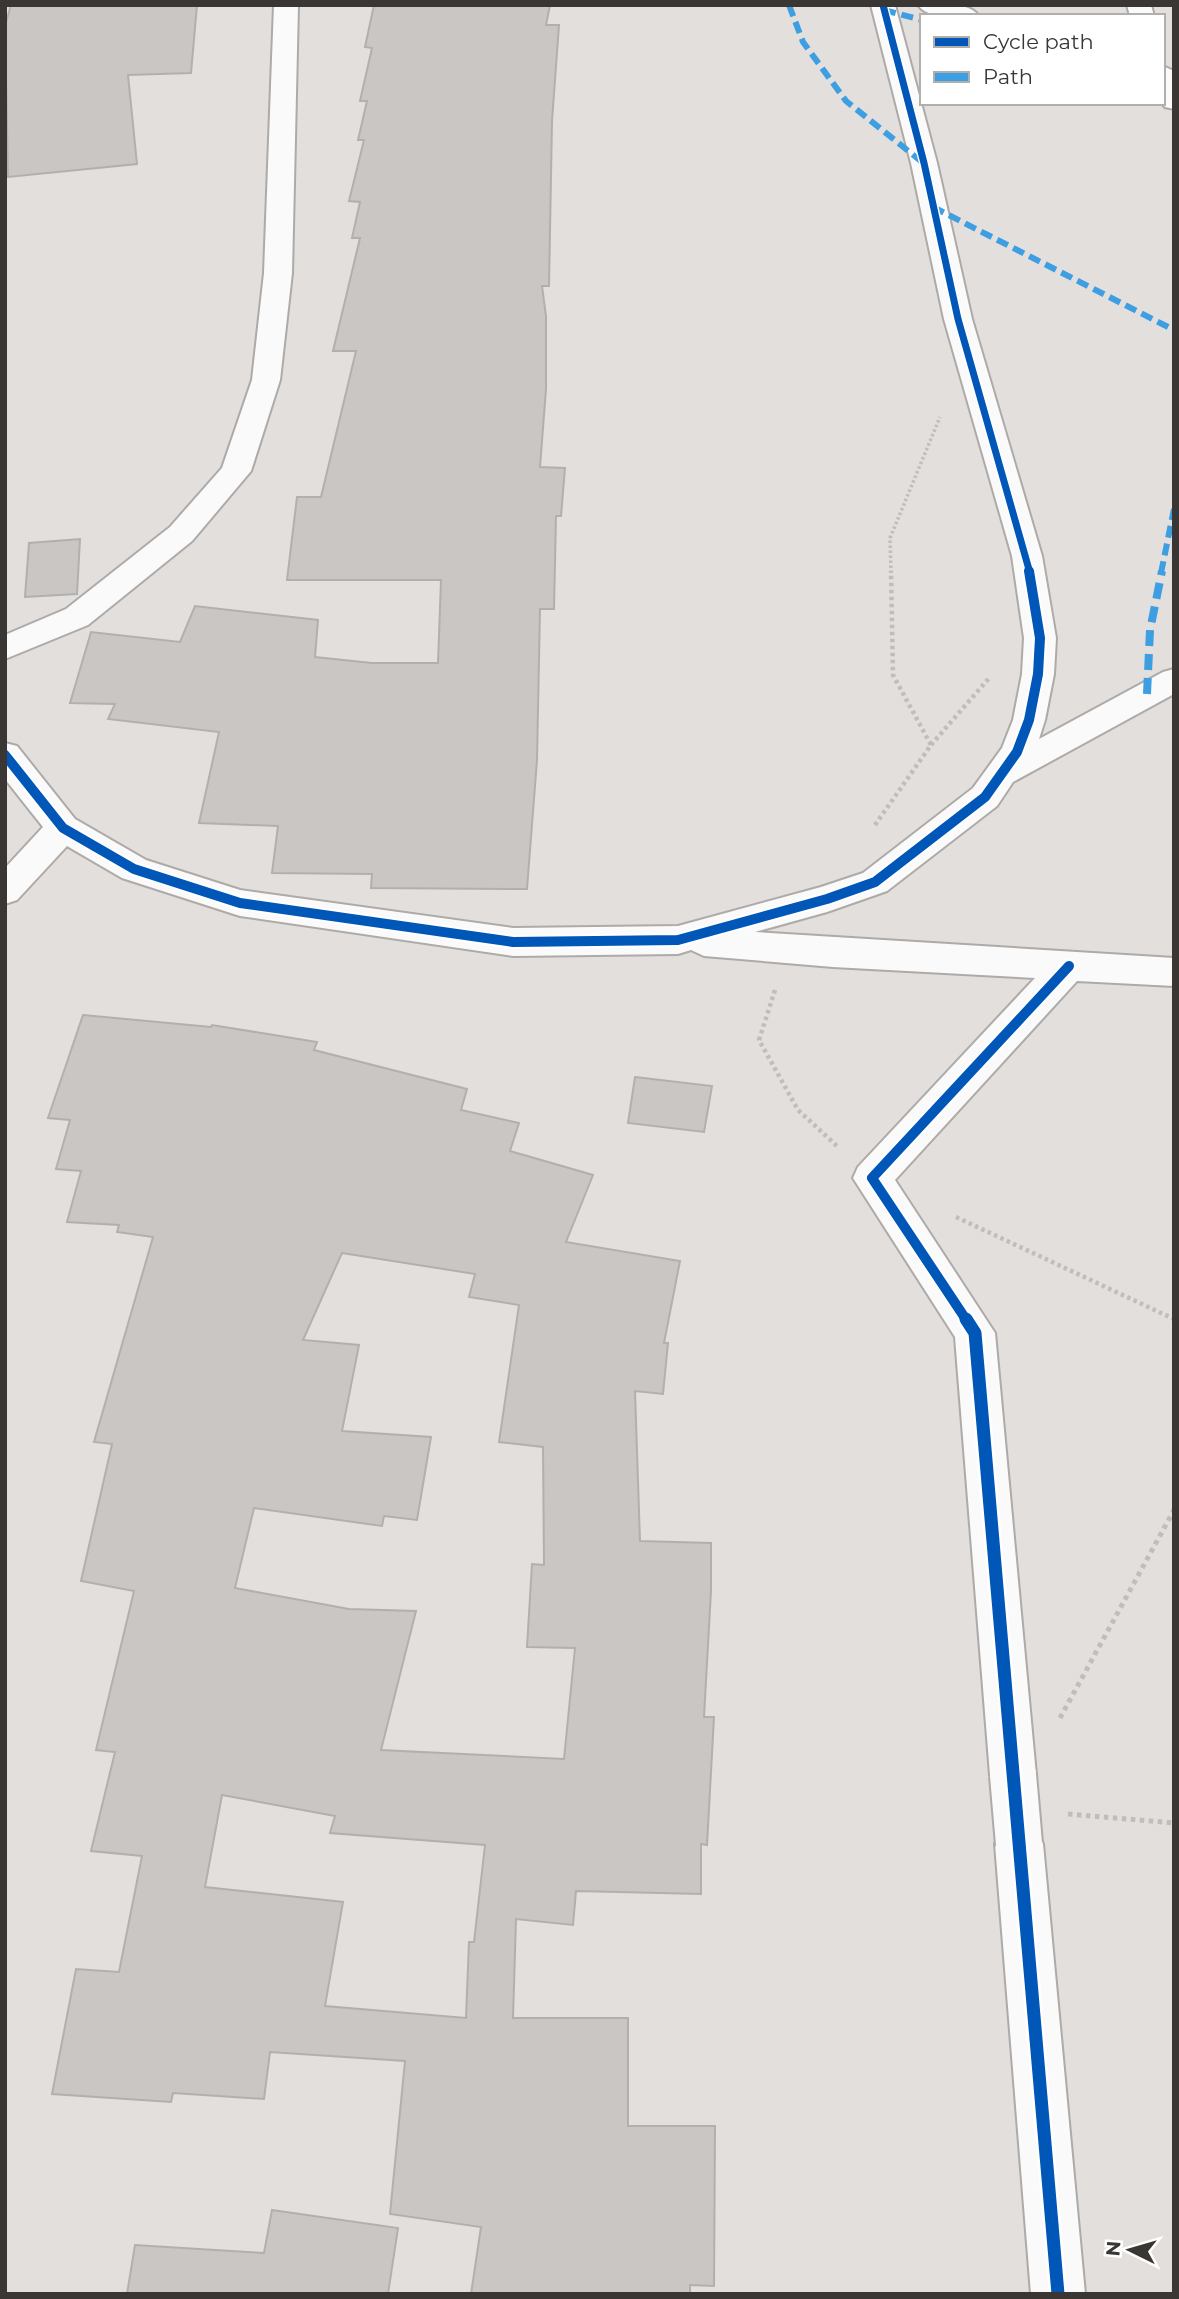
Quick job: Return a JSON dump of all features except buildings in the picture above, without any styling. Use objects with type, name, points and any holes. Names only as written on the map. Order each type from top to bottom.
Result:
[{"type":"street","points":[[5,648],[77,617],[181,534],[236,471],[266,380],[278,273],[286,5]]},
{"type":"street","points":[[678,940],[827,900],[875,882],[985,797],[1017,752],[1029,720],[1038,674],[1040,638],[1027,556],[958,319],[924,163],[883,5]]},
{"type":"street","points":[[930,5],[960,14]]},
{"type":"street","points":[[1165,78],[1174,102]]},
{"type":"street","points":[[1157,105],[1174,117]]},
{"type":"street","points":[[1001,774],[1174,680]]},
{"type":"street","points":[[5,755],[62,828],[134,869],[240,903],[513,942],[678,940],[833,953],[1174,972]]},
{"type":"street","points":[[5,891],[62,828]]},
{"type":"street","points":[[1058,2294],[975,1333],[872,1178],[1069,966]]},
{"type":"path","points":[[931,745],[893,675],[890,538],[943,411]]},
{"type":"path","points":[[869,834],[931,745],[1002,664],[1040,638]]},
{"type":"path","points":[[1056,1725],[1174,1510]]},
{"type":"path","points":[[1064,1814],[1174,1824]]},
{"type":"marked path","points":[[789,5],[803,42],[846,101],[922,162]]},
{"type":"marked path","points":[[884,10],[920,19]]},
{"type":"marked path","points":[[933,207],[1174,330]]},
{"type":"marked path","points":[[1147,694],[1150,630],[1174,509]]},
{"type":"cycle path","points":[[5,755],[63,828],[134,869],[240,903],[513,942],[678,940],[827,899],[875,882],[985,797],[1017,752],[1029,720],[1038,674],[1040,638],[1027,556],[958,319],[924,163],[883,5]]},
{"type":"cycle path","points":[[1058,2294],[975,1333],[872,1178],[1069,966]]}]
